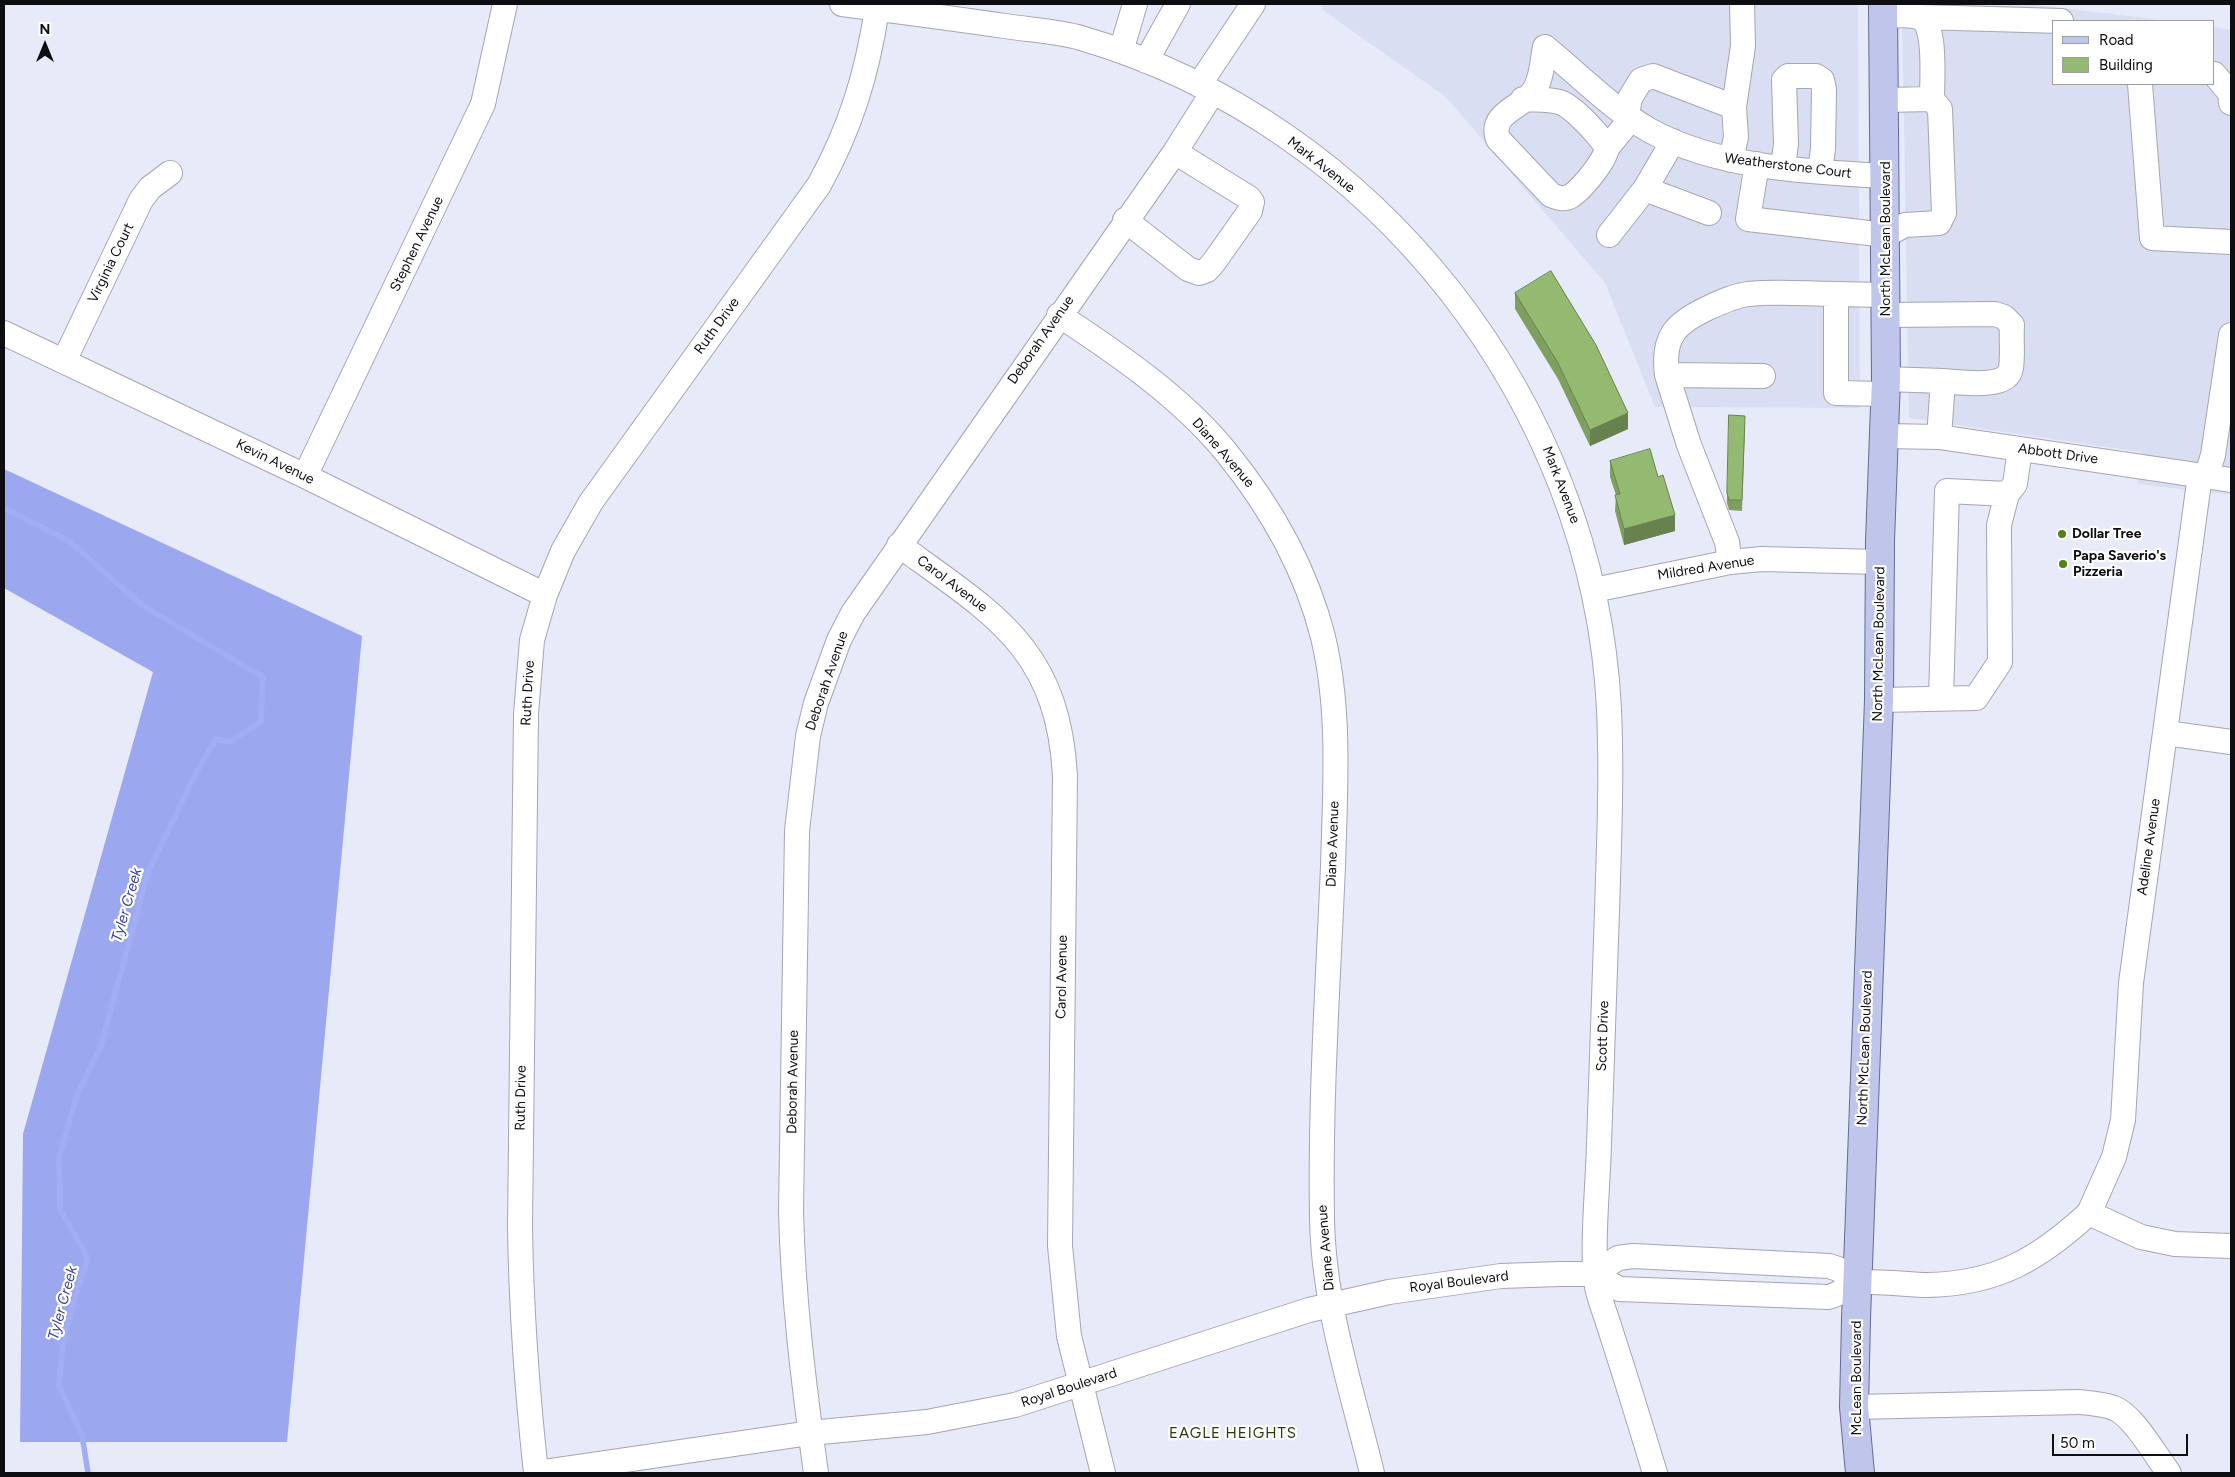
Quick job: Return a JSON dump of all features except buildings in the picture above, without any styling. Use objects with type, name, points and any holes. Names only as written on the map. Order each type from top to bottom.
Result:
[{"type":"main road","name":"North McLean Boulevard","points":[[1859,1283],[1858,1244],[1879,700],[1880,562],[1886,387],[1886,176],[1883,10]]},
{"type":"main road","name":"McLean Boulevard","points":[[1859,1283],[1854,1407],[1860,1473]]},
{"type":"street","name":"Stephen Avenue","points":[[305,476],[483,104],[504,4]]},
{"type":"street","name":"Mark Avenue","points":[[842,4],[877,9],[930,9],[1076,36],[1121,51],[1206,88],[1309,153],[1351,186],[1420,254],[1458,299],[1492,348],[1519,391],[1563,485],[1580,536],[1594,590]]},
{"type":"street","points":[[1121,51],[1135,4]]},
{"type":"street","points":[[1146,61],[1178,4]]},
{"type":"street","name":"Deborah Avenue","points":[[816,1473],[810,1433],[792,1257],[797,831],[808,736],[816,703],[839,640],[852,613],[1059,314],[1174,152],[1206,88],[1254,4]]},
{"type":"street","points":[[1731,160],[1736,137],[1734,106],[1742,46],[1742,4]]},
{"type":"street","name":"Ruth Drive","points":[[536,1473],[526,1381],[521,1300],[520,1225],[526,714],[532,640],[555,568],[591,502],[823,178],[849,127],[856,106],[871,47],[877,9]]},
{"type":"street","points":[[1883,10],[1920,17],[2052,21]]},
{"type":"street","points":[[1758,164],[1748,219],[1886,235],[1906,225],[1938,222],[1944,213],[1940,109],[1932,99],[1929,28],[1920,17]]},
{"type":"street","name":"Weatherstone Court","points":[[1524,99],[1532,94],[1538,83],[1546,47],[1626,114],[1648,129],[1673,142],[1731,160],[1820,171],[1886,176]]},
{"type":"street","points":[[2215,75],[2230,93],[2231,103]]},
{"type":"street","points":[[1607,148],[1602,140],[1568,106],[1560,102],[1524,99],[1496,123],[1495,131],[1498,139],[1551,195],[1560,199],[1570,196],[1605,158],[1607,148],[1625,126],[1630,98],[1641,80],[1653,76],[1734,106]]},
{"type":"street","points":[[1783,167],[1786,144],[1784,80],[1788,76],[1816,76],[1822,80],[1824,89],[1820,171]]},
{"type":"street","points":[[2140,85],[2152,238],[2231,242]]},
{"type":"street","points":[[1885,100],[1932,99]]},
{"type":"street","points":[[1609,235],[1646,189],[1673,142]]},
{"type":"street","points":[[1125,220],[1188,269],[1200,273],[1207,270],[1250,211],[1252,202],[1249,198],[1174,152]]},
{"type":"street","name":"Virginia Court","points":[[64,361],[141,200],[150,188],[170,173]]},
{"type":"street","points":[[1646,189],[1709,213]]},
{"type":"street","points":[[1730,562],[1727,542],[1689,445],[1667,375],[1666,360],[1670,342],[1675,329],[1687,318],[1730,298],[1749,294],[1836,294],[1887,305],[1995,314],[2004,317],[2012,324],[2011,370],[2008,378],[1998,382],[1943,381],[1836,393],[1836,294]]},
{"type":"street","name":"Diane Avenue","points":[[1059,314],[1184,409],[1224,450],[1255,490],[1287,542],[1309,594],[1323,639],[1333,701],[1336,773],[1322,1162],[1324,1251],[1332,1304],[1372,1473]]},
{"type":"street","name":"Kevin Avenue","points":[[4,333],[305,476],[545,595]]},
{"type":"street","points":[[2200,475],[2208,471],[2213,455],[2231,335]]},
{"type":"street","points":[[1667,375],[1763,376]]},
{"type":"street","points":[[1938,437],[1943,381]]},
{"type":"street","name":"Abbott Drive","points":[[1885,436],[1938,437],[2231,480]]},
{"type":"street","points":[[1879,700],[1976,698],[2000,662],[1999,525],[2007,494],[2015,484],[2020,449]]},
{"type":"street","name":"Adeline Avenue","points":[[2089,1213],[2114,1157],[2123,1120],[2131,983],[2200,475]]},
{"type":"street","points":[[1941,698],[1947,491],[2007,494]]},
{"type":"street","name":"Carol Avenue","points":[[899,545],[978,602],[1019,641],[1036,666],[1052,699],[1059,724],[1065,776],[1060,1246],[1069,1336],[1103,1473]]},
{"type":"street","name":"Mildred Avenue","points":[[1594,590],[1730,562],[1797,559],[1880,562]]},
{"type":"street","name":"Scott Drive","points":[[1594,590],[1604,649],[1611,773],[1594,1274],[1655,1473]]},
{"type":"street","points":[[2166,733],[2231,742]]},
{"type":"street","points":[[1859,1283],[1838,1268],[1829,1266],[1634,1256],[1618,1258],[1594,1274],[1619,1289],[1828,1297],[1839,1295],[1859,1283],[1928,1285],[1967,1282],[2000,1274],[2034,1257],[2059,1241],[2089,1213],[2141,1237],[2176,1244],[2231,1246]]},
{"type":"street","name":"Royal Boulevard","points":[[536,1473],[810,1433],[902,1425],[970,1415],[1015,1405],[1332,1304],[1398,1290],[1482,1278],[1594,1274]]},
{"type":"street","points":[[1854,1407],[2079,1402],[2114,1408],[2128,1417],[2169,1473]]},
{"type":"shaded area","points":[[1324,4],[1858,4],[1860,408],[1655,407],[1605,283],[1446,97],[1321,9]]},
{"type":"shaded area","points":[[1902,4],[2027,4],[2163,20],[2052,20],[2052,85],[2215,85],[2215,27],[2231,30],[2231,495],[2138,484],[2141,452],[1909,418]]},
{"type":"shaded area","points":[[4,469],[362,636],[287,1442],[20,1442],[23,1134],[153,672],[4,588]]},
{"type":"waterway","name":"Tyler Creek","points":[[4,508],[69,541],[142,605],[263,677],[261,722],[229,742],[216,739],[196,773],[148,872],[101,1046],[77,1095],[59,1158],[60,1209],[88,1258],[63,1343],[59,1386],[82,1435],[88,1473]]},
{"type":"place","name":"Dollar Tree","points":[[2062,534]]},
{"type":"place","name":"Papa Saverio's Pizzeria","points":[[2063,564]]},
{"type":"district","name":"EAGLE HEIGHTS","points":[[1233,1434]]}]
